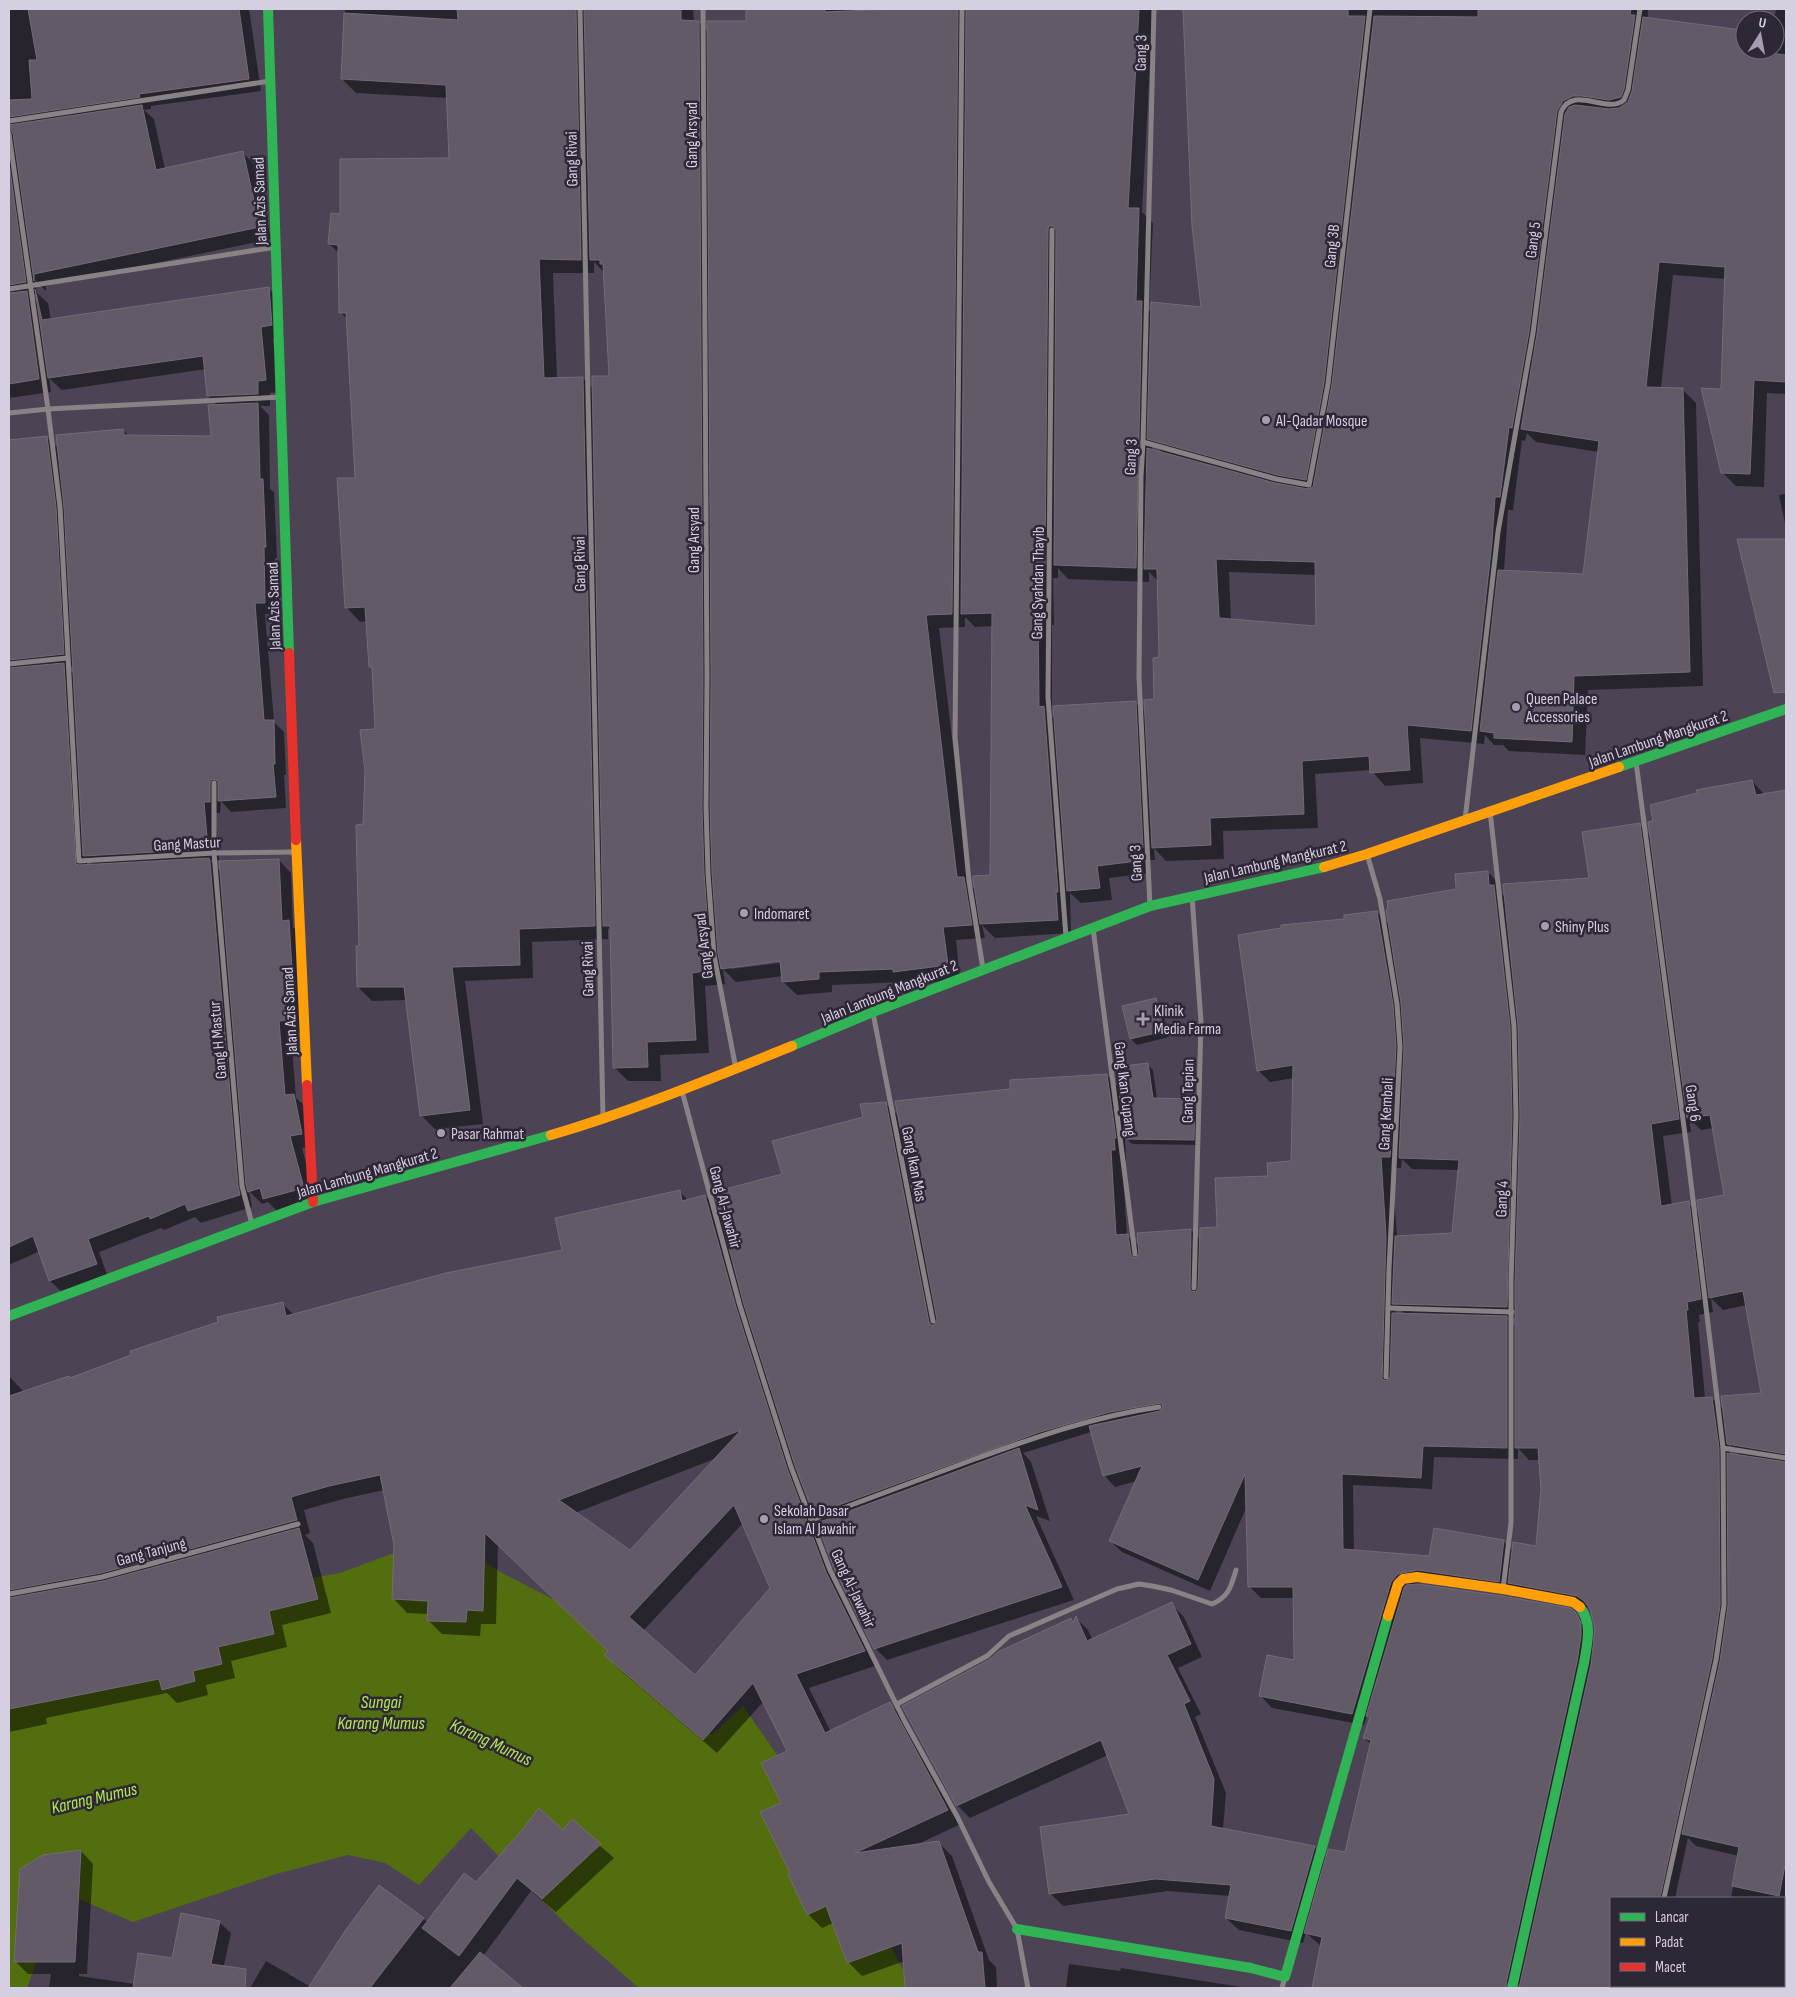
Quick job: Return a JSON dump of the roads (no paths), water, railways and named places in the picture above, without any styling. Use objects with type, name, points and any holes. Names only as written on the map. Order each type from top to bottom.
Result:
[{"type":"street","name":"Jalan Azis Samad","points":[[268,9],[296,852],[314,1202]]},
{"type":"street","name":"Gang Rivai","points":[[580,9],[603,1119]]},
{"type":"street","name":"Gang Arsyad","points":[[703,9],[707,854],[714,955],[736,1069]]},
{"type":"street","points":[[962,9],[955,737],[969,881],[983,970]]},
{"type":"street","name":"Gang 3","points":[[1150,906],[1138,677],[1141,477],[1144,442],[1154,9]]},
{"type":"street","name":"Gang 3B","points":[[1144,442],[1276,479],[1309,484],[1328,384],[1370,9]]},
{"type":"street","name":"Gang 5","points":[[1465,820],[1498,532],[1533,333],[1561,112],[1568,103],[1579,100],[1615,105],[1624,100],[1628,90],[1640,9]]},
{"type":"street","points":[[9,121],[270,80]]},
{"type":"street","points":[[9,134],[60,506],[67,658],[9,664]]},
{"type":"street","name":"Gang Syahdan Thayib","points":[[1052,230],[1048,696],[1066,937]]},
{"type":"street","points":[[9,289],[276,247]]},
{"type":"street","points":[[9,413],[48,409],[281,396]]},
{"type":"street","name":"Gang Mastur","points":[[67,658],[79,861],[214,853],[296,852]]},
{"type":"street","name":"Jalan Lambung Mangkurat 2","points":[[9,1316],[314,1202],[603,1119],[682,1091],[873,1012],[1150,906],[1336,864],[1786,710]]},
{"type":"street","name":"Gang 6","points":[[1636,762],[1688,1150],[1723,1448],[1724,1605],[1716,1660],[1664,1897]]},
{"type":"street","name":"Gang H Mastur","points":[[214,783],[214,853],[242,1186],[252,1224]]},
{"type":"street","name":"Gang 4","points":[[1490,812],[1514,1026],[1516,1116],[1512,1312],[1511,1523],[1503,1589]]},
{"type":"street","name":"Gang Kembali","points":[[1367,854],[1380,899],[1397,1004],[1400,1047],[1386,1377]]},
{"type":"street","name":"Gang Tepian","points":[[1192,896],[1201,1022],[1194,1288]]},
{"type":"street","name":"Gang Ikan Cupang","points":[[1093,927],[1135,1254]]},
{"type":"street","name":"Gang Ikan Mas","points":[[873,1012],[933,1321]]},
{"type":"street","name":"Gang Al-Jawahir","points":[[682,1091],[740,1306],[791,1467],[830,1570],[989,1882],[1017,1929],[1028,1988]]},
{"type":"street","points":[[1388,1308],[1512,1312]]},
{"type":"street","points":[[811,1520],[1030,1439],[1135,1410],[1160,1407]]},
{"type":"street","points":[[1723,1448],[1786,1458]]},
{"type":"street","name":"Gang Tanjung","points":[[9,1594],[102,1576],[298,1524]]},
{"type":"street","points":[[897,1704],[987,1656],[1009,1636],[1117,1588],[1139,1584],[1152,1586],[1171,1590],[1212,1604],[1222,1600],[1229,1592],[1236,1570]]},
{"type":"street","points":[[1282,1988],[1354,1729],[1398,1584],[1403,1579],[1417,1578],[1503,1589],[1573,1602],[1586,1612],[1589,1631],[1584,1662],[1512,1988]]},
{"type":"street","points":[[1017,1929],[1251,1968],[1284,1978]]},
{"type":"water","name":"Sungai Karang Mumus","points":[[413,1546],[464,1549],[502,1573],[562,1604],[712,1735],[743,1706],[844,1851],[912,1988],[639,1988],[569,1927],[471,1828],[419,1885],[385,1863],[348,1855],[276,1874],[133,1922],[62,1892],[27,1988],[9,1988],[9,1663],[241,1597],[263,1587],[340,1573]]},
{"type":"place","name":"Al-Qadar Mosque","points":[[1266,420]]},
{"type":"place","name":"Queen Palace Accessories","points":[[1516,707]]},
{"type":"place","name":"Indomaret","points":[[744,913]]},
{"type":"place","name":"Shiny Plus","points":[[1545,926]]},
{"type":"place","name":"Klinik Media Farma","points":[[1143,1019]]},
{"type":"place","name":"Pasar Rahmat","points":[[441,1133]]},
{"type":"place","name":"Sekolah Dasar Islam Al Jawahir","points":[[764,1519]]},
{"type":"water label","name":"Karang Mumus","points":[[491,1742]]},
{"type":"water label","name":"Karang Mumus","points":[[94,1798]]}]
